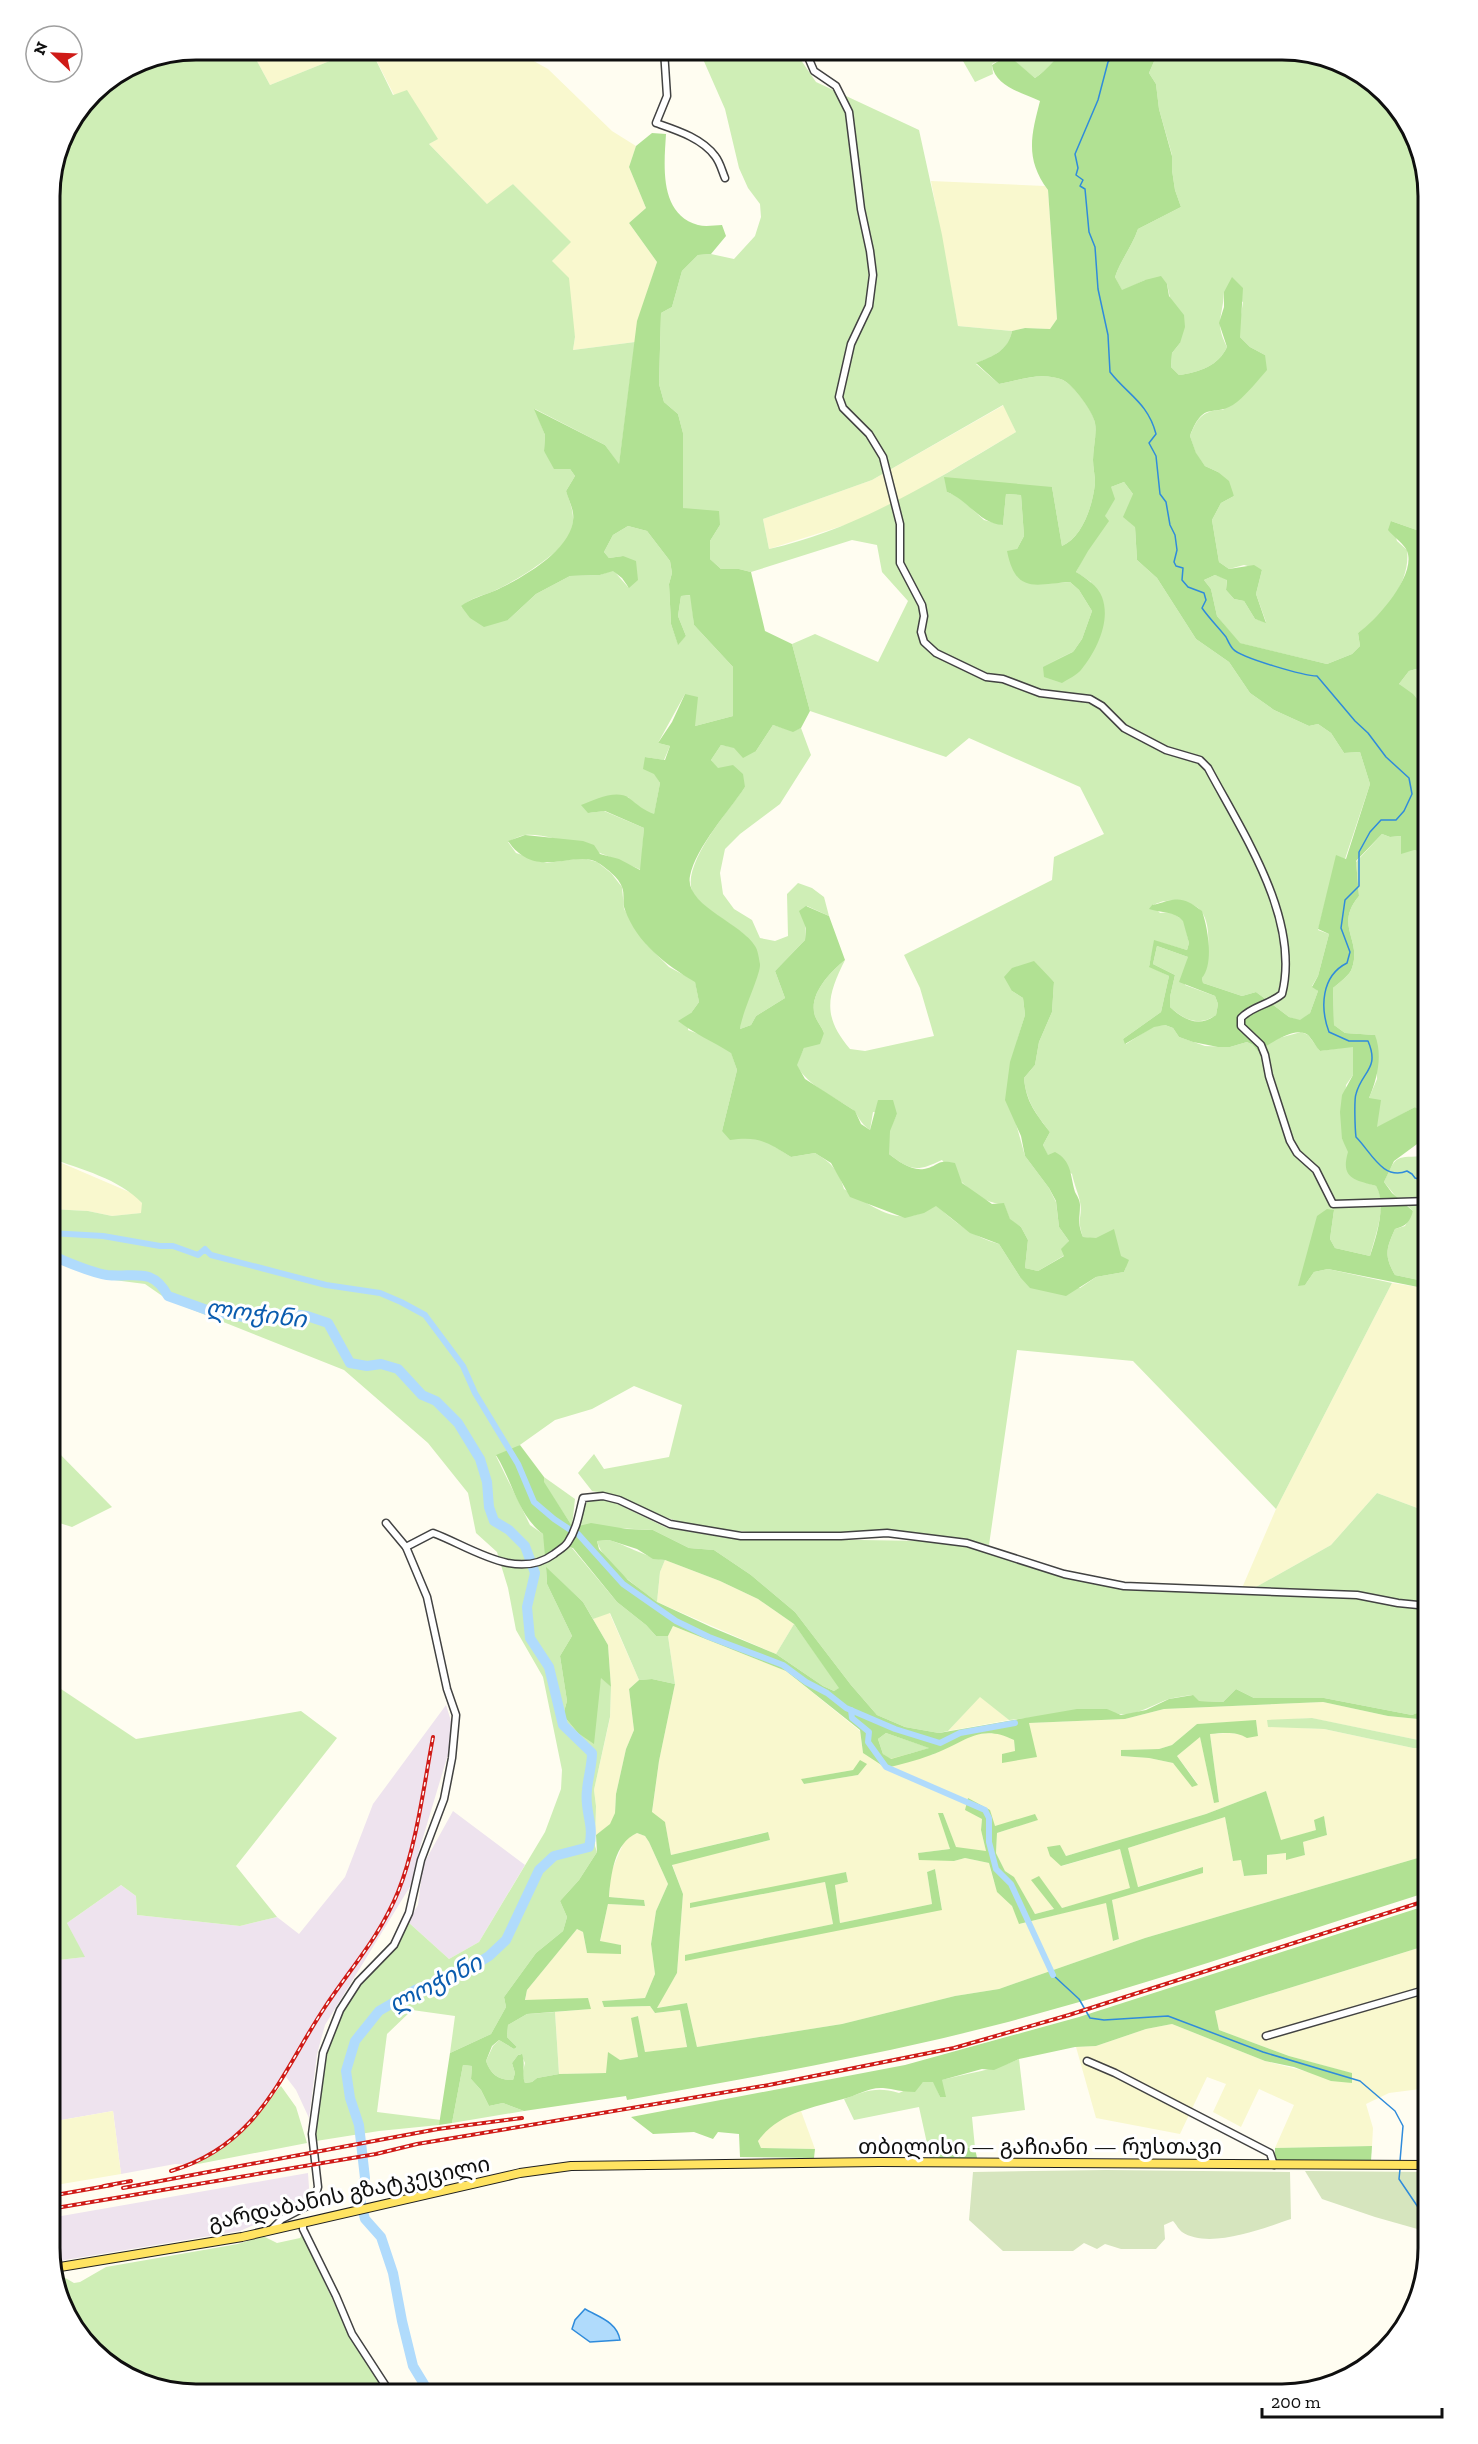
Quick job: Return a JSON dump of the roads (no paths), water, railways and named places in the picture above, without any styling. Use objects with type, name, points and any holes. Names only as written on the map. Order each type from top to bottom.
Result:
[{"type":"main road","name":"თბილისი — გაჩიანი — რუსთავი","points":[[652,2164],[879,2162],[1418,2165]]},
{"type":"main road","name":"გარდაბანის გზატკეცილი","points":[[61,2267],[242,2237],[520,2174],[571,2166],[652,2164]]},
{"type":"street","points":[[665,60],[667,96],[656,123],[686,134],[700,143],[715,155],[725,178]]},
{"type":"street","points":[[809,60],[814,71],[836,86],[849,112],[860,201],[873,275],[869,306],[851,344],[838,397],[843,408],[869,435],[883,457],[900,524],[900,563],[922,605],[924,616],[921,632],[924,642],[936,653],[986,677],[1003,679],[1040,693],[1090,699],[1102,706],[1125,728],[1166,750],[1200,760],[1208,768],[1272,890],[1281,924],[1286,972],[1282,994],[1266,1005],[1246,1012],[1241,1018],[1241,1026],[1261,1045],[1290,1141],[1297,1153],[1316,1170],[1333,1204],[1418,1201]]},
{"type":"street","points":[[406,1547],[433,1533],[489,1559],[517,1564],[537,1562],[550,1557],[567,1544],[575,1529],[583,1498],[603,1496],[619,1500],[670,1524],[741,1536],[841,1536],[887,1533],[967,1543],[1064,1574],[1125,1586],[1358,1594],[1418,1605]]},
{"type":"street","points":[[270,2230],[282,2219],[307,2206],[315,2197],[318,2187],[312,2134],[323,2053],[340,2010],[358,1982],[394,1945],[409,1913],[421,1860],[444,1799],[452,1758],[456,1715],[447,1689],[427,1598],[406,1547],[386,1523]]},
{"type":"street","points":[[1266,2036],[1418,1992]]},
{"type":"street","points":[[1086,2061],[1115,2073],[1270,2153],[1274,2165]]},
{"type":"street","points":[[303,2223],[303,2229],[352,2334],[384,2384]]},
{"type":"water","points":[[585,2309],[611,2324],[620,2340],[590,2342],[572,2329],[575,2320]]},
{"type":"waterway","points":[[1110,60],[1098,100],[1075,154],[1078,168],[1076,175],[1083,180],[1080,186],[1085,189],[1089,232],[1095,247],[1098,289],[1108,335],[1110,372],[1143,407],[1156,434],[1149,443],[1156,456],[1160,494],[1166,502],[1170,525],[1175,535],[1177,550],[1174,562],[1176,566],[1183,568],[1182,580],[1188,587],[1204,593],[1206,600],[1202,608],[1232,648],[1238,653],[1274,666],[1317,676],[1368,733],[1386,757],[1409,778],[1412,794],[1404,811],[1396,820],[1381,820],[1370,832],[1359,852],[1359,886],[1345,900],[1341,928],[1350,952],[1347,963],[1338,969],[1328,984],[1324,1013],[1329,1032],[1349,1041],[1368,1041],[1371,1050],[1371,1064],[1355,1097],[1356,1137],[1384,1169],[1399,1173],[1407,1171],[1418,1179]]},
{"type":"waterway","points":[[60,1234],[103,1236],[160,1246],[173,1246],[198,1255],[205,1249],[211,1255],[326,1285],[380,1293],[425,1315],[463,1366],[475,1393],[518,1464],[534,1502],[572,1531]]},
{"type":"waterway","name":"ლოჭინი","points":[[60,1259],[100,1274],[149,1277],[156,1280],[168,1296],[207,1310],[261,1319],[285,1313],[307,1316],[328,1323],[350,1363],[367,1366],[381,1364],[398,1369],[422,1395],[436,1401],[458,1423],[480,1459],[494,1521],[509,1530],[525,1546],[535,1573],[527,1607],[530,1638],[549,1667],[563,1725],[592,1753],[586,1798],[591,1831],[589,1847],[554,1856],[539,1870],[506,1940],[489,1956],[462,1973],[415,1990],[379,2011],[355,2041],[346,2071],[350,2098],[359,2125],[365,2178],[359,2196],[365,2219],[381,2237],[393,2273],[413,2366],[424,2384]]},
{"type":"waterway","points":[[578,1534],[623,1584],[676,1621],[709,1637],[783,1665],[846,1708],[895,1729],[940,1743],[960,1733],[1015,1723]]},
{"type":"waterway","points":[[851,1710],[852,1718],[869,1732],[868,1742],[886,1767],[985,1810],[989,1818],[989,1842],[996,1869],[1011,1884],[1053,1975]]},
{"type":"waterway","points":[[1053,1975],[1079,1999],[1090,2018],[1104,2020],[1168,2016],[1263,2052],[1360,2081],[1395,2111],[1403,2126],[1400,2161]]},
{"type":"waterway","points":[[1400,2169],[1399,2179],[1418,2207]]},
{"type":"railway","points":[[171,2171],[201,2159],[226,2144],[247,2126],[280,2082],[325,2007],[382,1924],[398,1892],[410,1856],[433,1737]]},
{"type":"railway","points":[[60,2207],[769,2085],[954,2048],[1069,2015],[1418,1903]]},
{"type":"railway","points":[[123,2188],[438,2129],[522,2118]]},
{"type":"railway","points":[[104,2186],[131,2181]]},
{"type":"railway","points":[[60,2194],[112,2185]]}]
